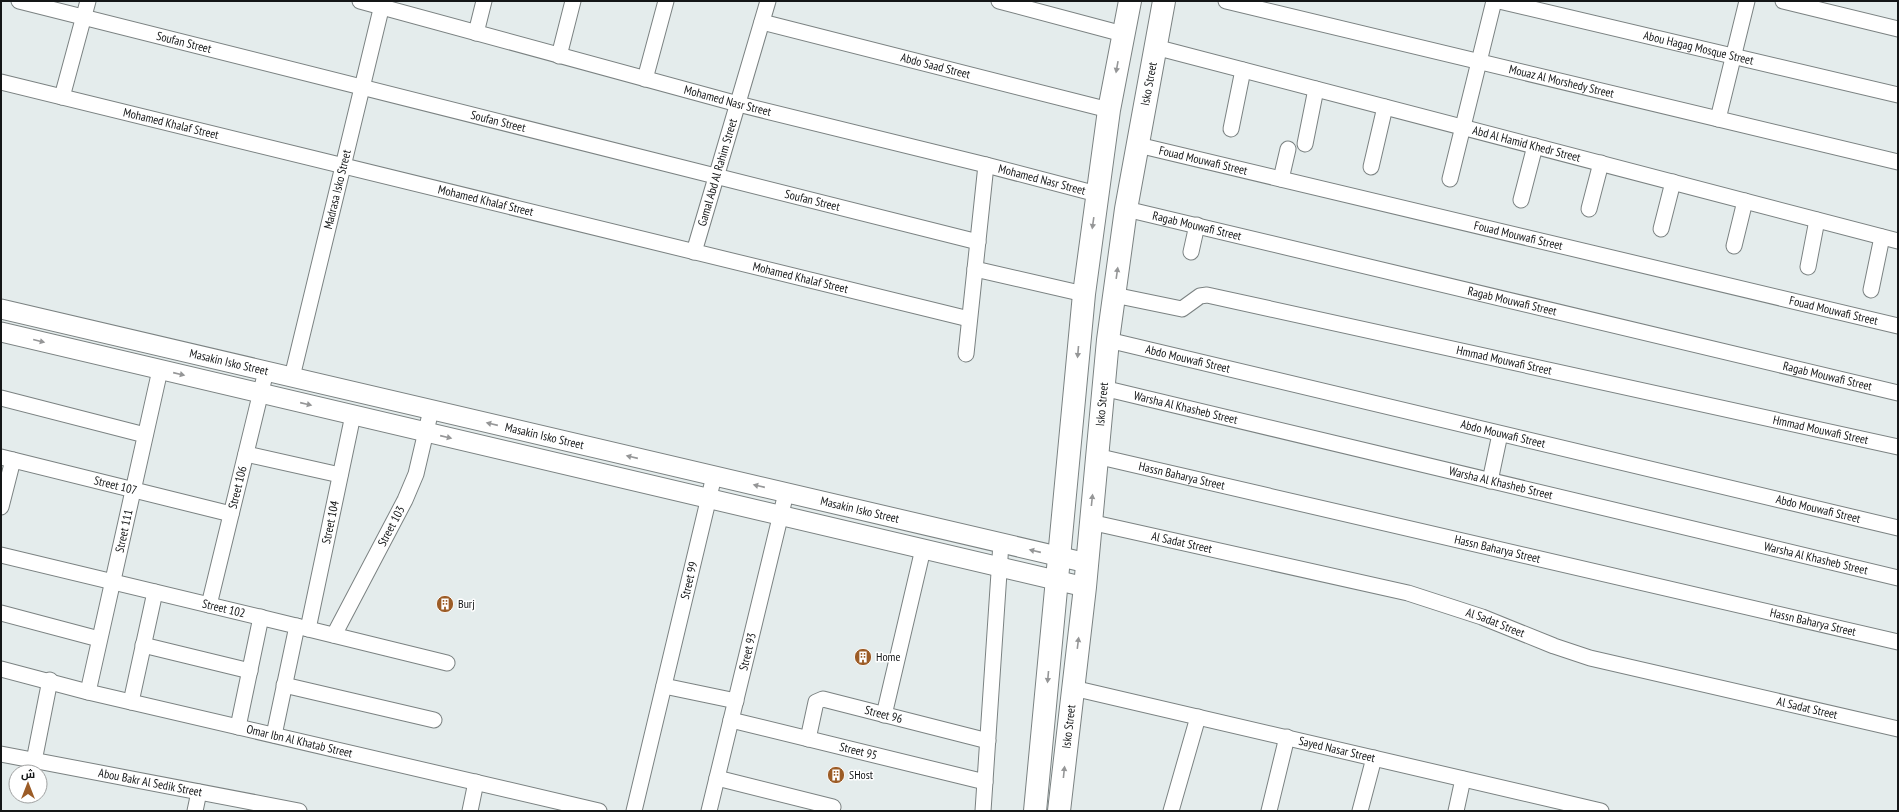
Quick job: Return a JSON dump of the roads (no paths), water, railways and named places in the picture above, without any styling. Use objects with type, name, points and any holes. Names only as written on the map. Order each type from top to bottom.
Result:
[{"type":"main road","points":[[1035,811],[1084,294],[1109,110],[1130,1]]},
{"type":"main road","name":"Isko Street","points":[[1059,811],[1085,587],[1108,340],[1126,208],[1164,1]]},
{"type":"street","name":"Soufan Street","points":[[19,1],[978,242]]},
{"type":"street","points":[[62,97],[88,1]]},
{"type":"street","name":"Mohamed Nasr Street","points":[[360,1],[382,4],[476,33],[738,104],[1097,194]]},
{"type":"street","points":[[476,33],[484,1]]},
{"type":"street","points":[[559,56],[573,1]]},
{"type":"street","points":[[645,79],[666,1]]},
{"type":"street","name":"Gamal Abd Al Rahim Street","points":[[694,252],[768,1]]},
{"type":"street","points":[[1000,1],[1123,34]]},
{"type":"street","name":"Mouaz Al Morshedy Street","points":[[1226,1],[1898,162]]},
{"type":"street","points":[[1450,179],[1494,1]]},
{"type":"street","name":"Abou Hagag Mosque Street","points":[[1499,1],[1898,95]]},
{"type":"street","points":[[1718,119],[1748,1]]},
{"type":"street","points":[[1783,1],[1833,7],[1898,29]]},
{"type":"street","name":"Madrasa Isko Street","points":[[292,377],[382,4]]},
{"type":"street","name":"Abdo Saad Street","points":[[762,22],[1109,110]]},
{"type":"street","name":"Abd Al Hamid Khedr Street","points":[[1155,47],[1898,241]]},
{"type":"street","points":[[1231,129],[1243,70]]},
{"type":"street","name":"Mohamed Khalaf Street","points":[[1,82],[969,320]]},
{"type":"street","points":[[1305,144],[1316,88]]},
{"type":"street","points":[[1372,168],[1385,107]]},
{"type":"street","name":"Fouad Mouwafi Street","points":[[1138,145],[1898,326]]},
{"type":"street","points":[[1521,200],[1535,146]]},
{"type":"street","points":[[1281,179],[1288,148]]},
{"type":"street","points":[[1589,208],[1601,163]]},
{"type":"street","points":[[966,354],[986,165]]},
{"type":"street","points":[[1661,229],[1673,182]]},
{"type":"street","points":[[1734,246],[1744,201]]},
{"type":"street","name":"Ragab Mouwafi Street","points":[[1126,208],[1898,393]]},
{"type":"street","points":[[1808,267],[1817,220]]},
{"type":"street","points":[[1190,252],[1197,225]]},
{"type":"street","points":[[1871,290],[1882,237]]},
{"type":"street","points":[[975,268],[1084,294]]},
{"type":"street","name":"Hmmad Mouwafi Street","points":[[1114,295],[1182,309],[1200,296],[1207,295],[1898,447]]},
{"type":"street","name":"Masakin Isko Street","points":[[1,309],[1087,563]]},
{"type":"street","points":[[60,347],[66,324]]},
{"type":"street","name":"Masakin Isko Street","points":[[1,332],[1085,587]]},
{"type":"street","name":"Abdo Mouwafi Street","points":[[1108,340],[1898,528]]},
{"type":"street","name":"Street 111","points":[[88,692],[160,370]]},
{"type":"street","name":"Street 106","points":[[209,605],[266,371]]},
{"type":"street","name":"Warsha Al Khasheb Street","points":[[1103,388],[1898,578]]},
{"type":"street","points":[[1,398],[145,435]]},
{"type":"street","name":"Street 103","points":[[334,635],[405,500],[416,474],[432,410]]},
{"type":"street","name":"Street 104","points":[[274,735],[284,685],[303,627],[353,415]]},
{"type":"street","points":[[1490,481],[1500,434]]},
{"type":"street","points":[[246,454],[340,475]]},
{"type":"street","name":"Hassn Baharya Street","points":[[1096,456],[1898,642]]},
{"type":"street","points":[[1,507],[7,458]]},
{"type":"street","name":"Street 107","points":[[7,458],[231,514]]},
{"type":"street","name":"Street 99","points":[[634,811],[714,476]]},
{"type":"street","name":"Street 93","points":[[709,811],[786,493]]},
{"type":"street","name":"Al Sadat Street","points":[[1090,522],[1408,593],[1482,617],[1590,658],[1898,729]]},
{"type":"street","points":[[983,811],[1001,543]]},
{"type":"street","points":[[884,715],[923,549]]},
{"type":"street","name":"Street 102","points":[[1,555],[447,663]]},
{"type":"street","points":[[131,702],[155,592]]},
{"type":"street","points":[[1,613],[99,639]]},
{"type":"street","points":[[238,727],[261,617]]},
{"type":"street","points":[[144,645],[250,671]]},
{"type":"street","name":"Omar Ibn Al Khatab Street","points":[[1,668],[50,680],[88,692],[599,811]]},
{"type":"street","points":[[34,761],[50,680]]},
{"type":"street","points":[[284,685],[434,720]]},
{"type":"street","points":[[664,686],[736,701]]},
{"type":"street","name":"Sayed Nasar Street","points":[[1073,688],[1463,779],[1547,805],[1601,811]]},
{"type":"street","name":"Street 96","points":[[808,739],[816,702],[820,699],[988,742]]},
{"type":"street","points":[[1171,811],[1198,717]]},
{"type":"street","name":"Street 95","points":[[731,720],[985,782]]},
{"type":"street","points":[[1268,811],[1287,737]]},
{"type":"street","name":"Abou Bakr Al Sedik Street","points":[[1,754],[299,811]]},
{"type":"street","points":[[1360,811],[1374,758]]},
{"type":"street","points":[[717,778],[833,807]]},
{"type":"street","points":[[1456,811],[1463,779]]},
{"type":"street","points":[[470,811],[476,782]]},
{"type":"street","points":[[195,811],[199,792]]},
{"type":"place","name":"Burj","points":[[445,604]]},
{"type":"place","name":"Home","points":[[863,657]]},
{"type":"place","name":"SHost","points":[[836,775]]}]
